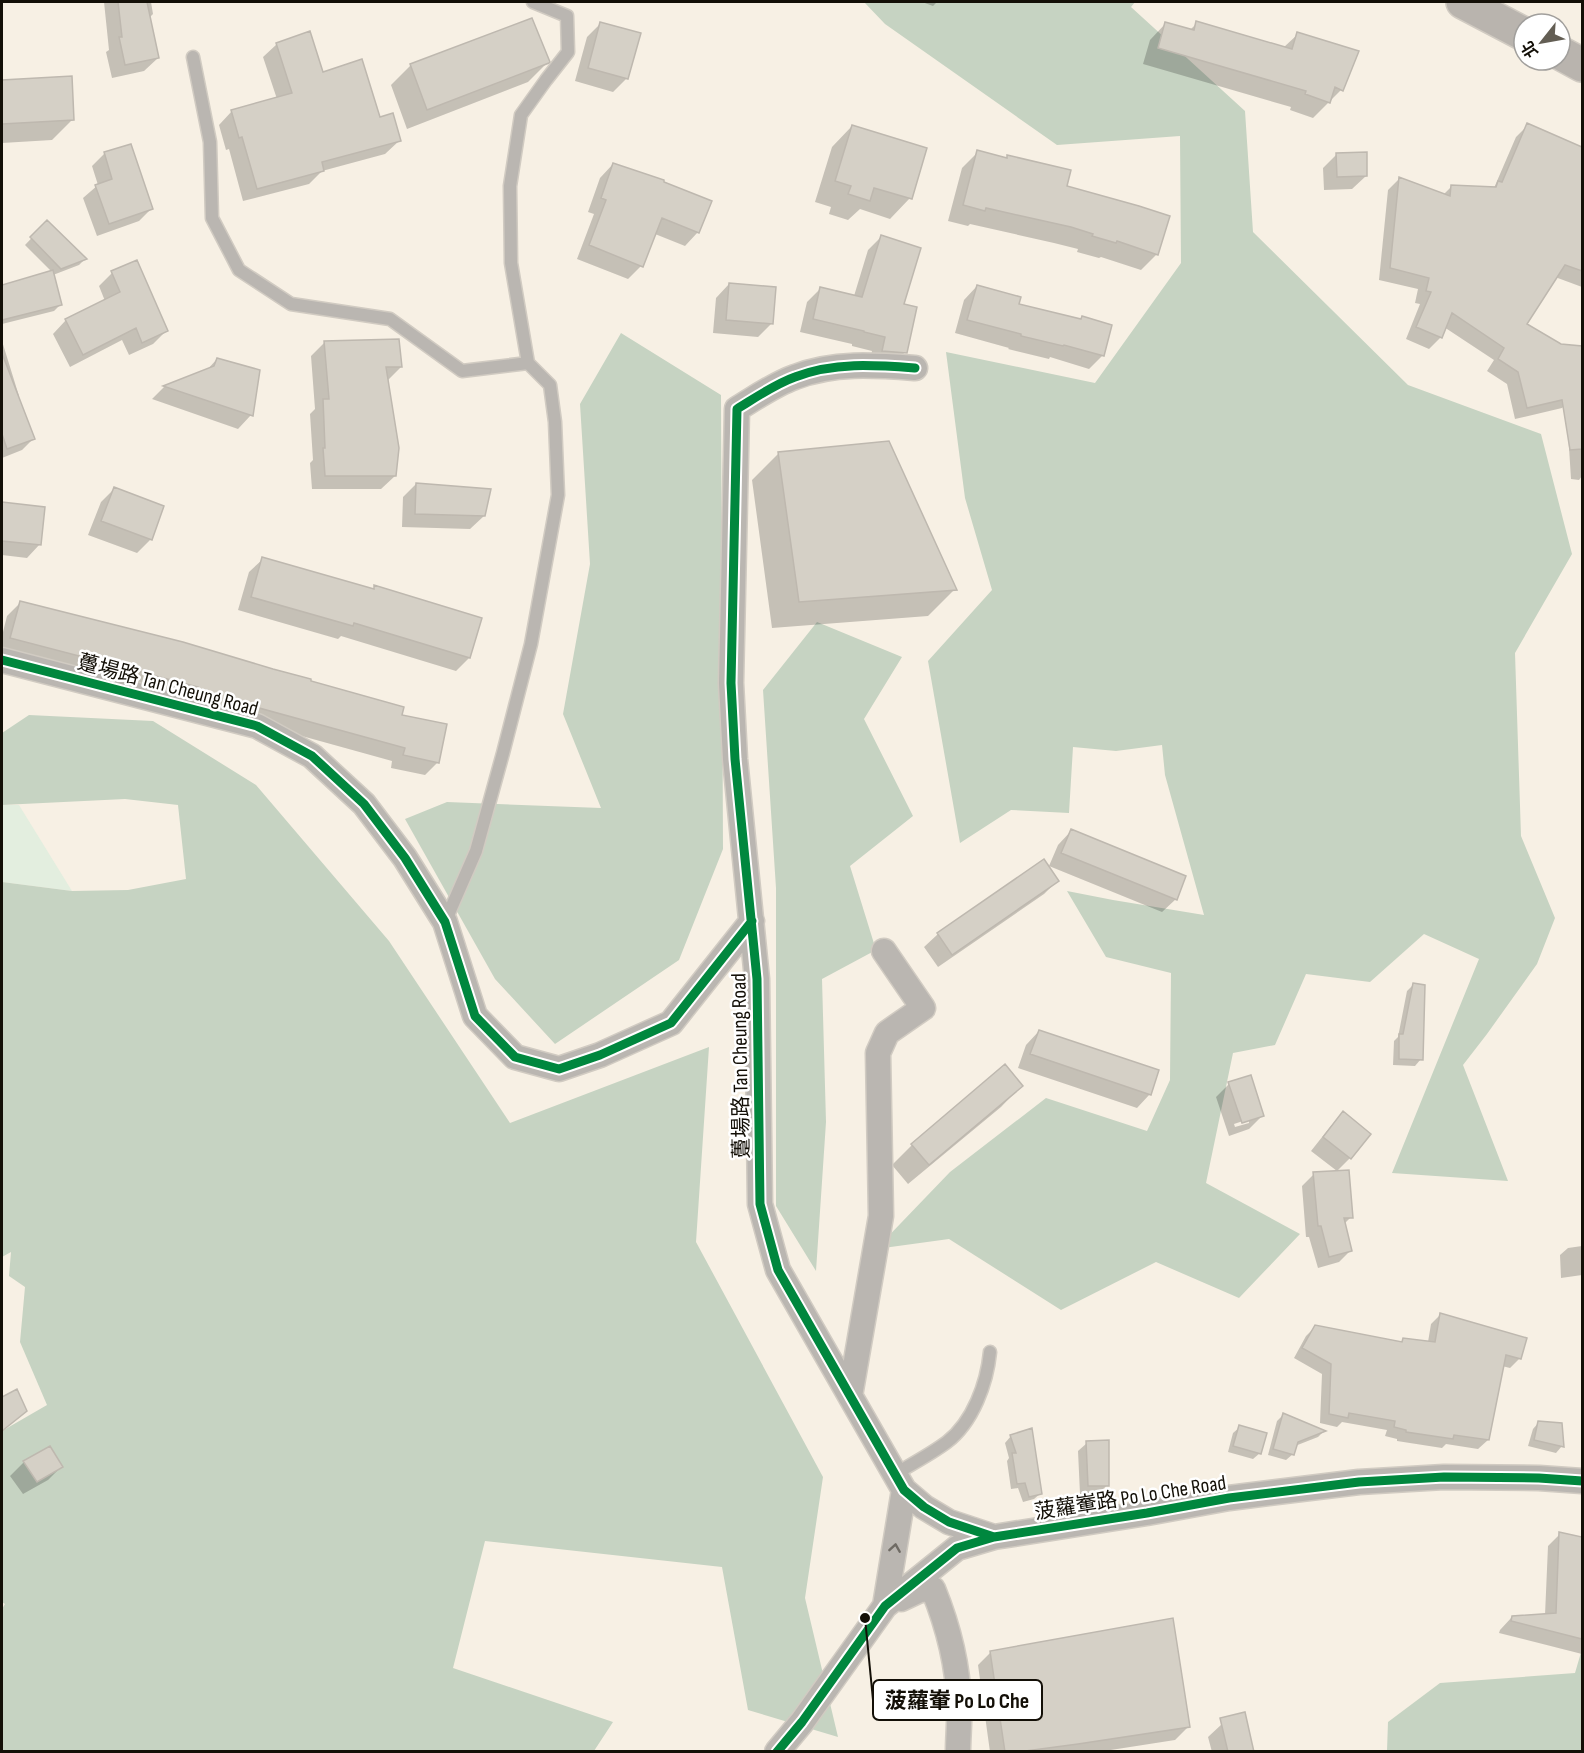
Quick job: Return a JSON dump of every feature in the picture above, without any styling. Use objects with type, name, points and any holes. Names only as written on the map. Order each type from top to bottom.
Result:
[{"type":"main road","points":[[1463,2],[1512,28]]},
{"type":"street","points":[[752,921],[735,759],[731,683],[737,409],[794,377],[832,367],[866,364],[915,368]]},
{"type":"street","name":"躉場路 Tan Cheung Road","points":[[2,660],[257,726],[312,756],[364,804],[405,858],[445,922],[475,1016],[516,1058],[559,1070],[600,1055],[671,1023],[752,921]]},
{"type":"street","name":"躉場路 Tan Cheung Road","points":[[752,921],[758,979],[759,1204],[778,1270],[899,1482],[924,1507],[949,1522],[994,1537]]},
{"type":"street","points":[[850,1396],[881,1216],[878,1053],[887,1033],[923,1008],[884,951]]},
{"type":"street","name":"菠蘿輋路 Po Lo Che Road","points":[[777,1752],[802,1722],[885,1606],[957,1548],[994,1537],[1229,1498],[1359,1482],[1444,1477],[1582,1481]]},
{"type":"street","points":[[885,1606],[899,1482]]},
{"type":"street","points":[[885,1606],[920,1590],[933,1589],[952,1643],[959,1704],[958,1752]]},
{"type":"lane","points":[[445,922],[476,852],[503,753],[531,644],[558,495],[555,422],[550,385],[528,363],[511,263],[510,186],[521,115],[568,52],[567,16],[533,2]]},
{"type":"lane","points":[[194,57],[210,142],[212,218],[239,270],[291,304],[390,319],[462,370],[528,363]]},
{"type":"lane","points":[[899,1482],[948,1442],[961,1426],[982,1390],[990,1352]]},
{"type":"green space","points":[[864,2],[1135,2],[1131,7],[1245,111],[1253,232],[1408,385],[1541,434],[1572,554],[1515,653],[1521,836],[1555,918],[1537,964],[1463,1065],[1508,1181],[1392,1173],[1479,959],[1424,934],[1370,982],[1306,974],[1275,1045],[1233,1053],[1206,1183],[1300,1234],[1239,1298],[1156,1262],[1061,1310],[949,1239],[876,1249],[950,1172],[1046,1098],[1147,1131],[1170,1080],[1171,973],[1106,957],[1067,891],[1204,915],[1165,775],[1162,745],[1116,751],[1073,747],[1069,813],[1011,810],[960,843],[928,661],[992,590],[965,498],[946,352],[1095,383],[1181,263],[1180,136],[1057,145],[885,24]]},
{"type":"green space","points":[[621,333],[721,395],[723,849],[679,960],[555,1044],[495,979],[405,819],[447,802],[601,808],[563,714],[590,564],[580,404]]},
{"type":"green space","points":[[817,622],[902,657],[864,719],[913,816],[850,866],[876,950],[822,979],[826,1122],[816,1271],[776,1206],[776,888],[763,690]]},
{"type":"green space","points":[[29,715],[153,721],[256,785],[389,941],[510,1123],[709,1047],[696,1242],[823,1477],[805,1598],[838,1737],[748,1710],[722,1567],[485,1541],[453,1668],[613,1722],[594,1751],[2,1751],[2,1609],[5,1604],[2,1602],[2,1431],[47,1405],[20,1342],[25,1287],[9,1276],[11,1252],[2,1257],[2,882],[72,891],[128,890],[186,879],[178,805],[125,799],[2,805],[2,733]]},
{"type":"green space","points":[[2,805],[19,805],[72,891],[2,882]]},
{"type":"green space","points":[[1582,1649],[1582,1751],[1387,1751],[1388,1722],[1440,1683],[1575,1673]]},
{"type":"building","points":[[118,2],[147,2],[159,58],[125,65],[119,37],[122,37]]},
{"type":"building","points":[[532,18],[549,63],[427,110],[410,64]]},
{"type":"building","points":[[1196,21],[1292,49],[1297,32],[1359,51],[1343,91],[1335,87],[1330,103],[1305,94],[1306,91],[1158,48],[1165,22],[1194,30]]},
{"type":"building","points":[[600,22],[641,33],[628,79],[588,68]]},
{"type":"building","points":[[310,31],[323,72],[362,59],[380,117],[393,113],[401,141],[322,162],[324,171],[257,189],[242,137],[239,138],[231,110],[292,93],[276,43]]},
{"type":"building","points":[[72,76],[74,120],[2,124],[2,80]]},
{"type":"building","points":[[1527,123],[1582,147],[1582,271],[1565,265],[1527,324],[1561,344],[1582,346],[1582,449],[1570,450],[1562,400],[1527,408],[1518,372],[1498,359],[1504,348],[1452,313],[1442,338],[1416,327],[1431,292],[1426,291],[1429,278],[1390,268],[1399,177],[1450,196],[1451,185],[1496,187],[1498,181],[1502,182]]},
{"type":"building","points":[[852,125],[927,148],[912,199],[874,188],[870,201],[848,194],[851,186],[835,181]]},
{"type":"building","points":[[131,144],[153,209],[109,224],[95,185],[112,179],[104,152]]},
{"type":"building","points":[[977,150],[1071,170],[1067,186],[1170,216],[1158,255],[1117,241],[1116,243],[1092,236],[1093,234],[1071,227],[963,205]]},
{"type":"building","points":[[1367,152],[1367,176],[1337,177],[1336,153]]},
{"type":"building","points":[[613,163],[664,180],[664,182],[712,201],[699,233],[662,218],[643,267],[589,245],[606,200],[601,198]]},
{"type":"building","points":[[47,220],[87,259],[61,269],[30,237]]},
{"type":"building","points":[[881,235],[921,248],[904,304],[917,307],[907,353],[882,351],[885,337],[813,319],[820,287],[862,297]]},
{"type":"building","points":[[137,260],[168,331],[142,343],[136,328],[83,355],[65,319],[120,292],[111,271]]},
{"type":"building","points":[[53,270],[62,305],[2,320],[2,285]]},
{"type":"building","points":[[729,283],[776,287],[773,324],[726,320]]},
{"type":"building","points":[[977,285],[1021,297],[1019,304],[1081,319],[1082,316],[1112,325],[1104,356],[967,320]]},
{"type":"building","points":[[399,339],[402,367],[386,367],[399,448],[396,476],[325,476],[323,399],[329,399],[324,341]]},
{"type":"building","points":[[3,356],[35,439],[7,449],[2,434]]},
{"type":"building","points":[[217,358],[260,370],[253,416],[163,386],[214,366]]},
{"type":"building","points":[[889,441],[957,590],[799,602],[778,452]]},
{"type":"building","points":[[416,483],[491,489],[485,516],[415,514]]},
{"type":"building","points":[[114,487],[164,506],[152,540],[101,521]]},
{"type":"building","points":[[2,502],[45,507],[41,545],[2,541]]},
{"type":"building","points":[[262,557],[374,589],[374,585],[482,618],[470,658],[354,623],[353,626],[251,597]]},
{"type":"building","points":[[20,601],[183,642],[404,707],[402,715],[447,724],[439,763],[403,755],[405,748],[197,691],[198,687],[10,638]]},
{"type":"building","points":[[1071,829],[1186,876],[1177,900],[1061,853]]},
{"type":"building","points":[[1044,859],[1059,881],[952,955],[937,933]]},
{"type":"building","points":[[1413,983],[1425,985],[1423,1060],[1399,1059],[1399,1034],[1403,1034]]},
{"type":"building","points":[[1039,1030],[1159,1070],[1151,1095],[1030,1054]]},
{"type":"building","points":[[1005,1064],[1023,1086],[929,1165],[911,1144]]},
{"type":"building","points":[[1251,1075],[1264,1116],[1242,1123],[1228,1082]]},
{"type":"building","points":[[1343,1111],[1371,1134],[1351,1159],[1323,1137]]},
{"type":"building","points":[[1349,1170],[1353,1218],[1344,1218],[1352,1251],[1329,1257],[1321,1226],[1318,1226],[1313,1172]]},
{"type":"building","points":[[1440,1313],[1527,1338],[1521,1359],[1506,1355],[1489,1440],[1454,1435],[1453,1439],[1406,1432],[1406,1430],[1394,1427],[1395,1421],[1349,1413],[1348,1418],[1329,1414],[1331,1364],[1302,1348],[1315,1325],[1402,1342],[1403,1338],[1435,1342]]},
{"type":"building","points":[[17,1389],[27,1411],[2,1431],[2,1397]]},
{"type":"building","points":[[1283,1413],[1326,1431],[1298,1442],[1294,1455],[1273,1449]]},
{"type":"building","points":[[1538,1421],[1562,1423],[1564,1447],[1534,1440]]},
{"type":"building","points":[[1239,1425],[1267,1433],[1261,1454],[1233,1446]]},
{"type":"building","points":[[1032,1428],[1042,1494],[1029,1497],[1025,1483],[1017,1484],[1012,1453],[1016,1453],[1010,1435]]},
{"type":"building","points":[[1109,1440],[1109,1486],[1088,1486],[1086,1441]]},
{"type":"building","points":[[50,1446],[63,1467],[37,1482],[23,1461]]},
{"type":"building","points":[[1559,1532],[1582,1537],[1582,1639],[1511,1621],[1512,1616],[1556,1613]]},
{"type":"building","points":[[1173,1618],[1190,1727],[1078,1744],[1005,1752],[990,1651]]},
{"type":"building","points":[[1245,1712],[1254,1752],[1228,1752],[1220,1718]]},
{"type":"cycle path","points":[[915,368],[854,366],[810,372],[780,383],[737,409],[731,683],[735,759],[757,979],[760,1204],[778,1270],[904,1490],[924,1507],[949,1522],[994,1537]]},
{"type":"cycle path","points":[[2,660],[257,726],[312,756],[364,804],[405,858],[445,922],[475,1016],[515,1057],[559,1069],[600,1055],[671,1023],[752,921]]},
{"type":"cycle path","points":[[777,1752],[802,1722],[885,1606],[957,1548],[994,1537],[1229,1498],[1359,1482],[1444,1477],[1582,1481]]},
{"type":"place","name":"菠蘿輋 Po Lo Che","points":[[865,1618]]}]
